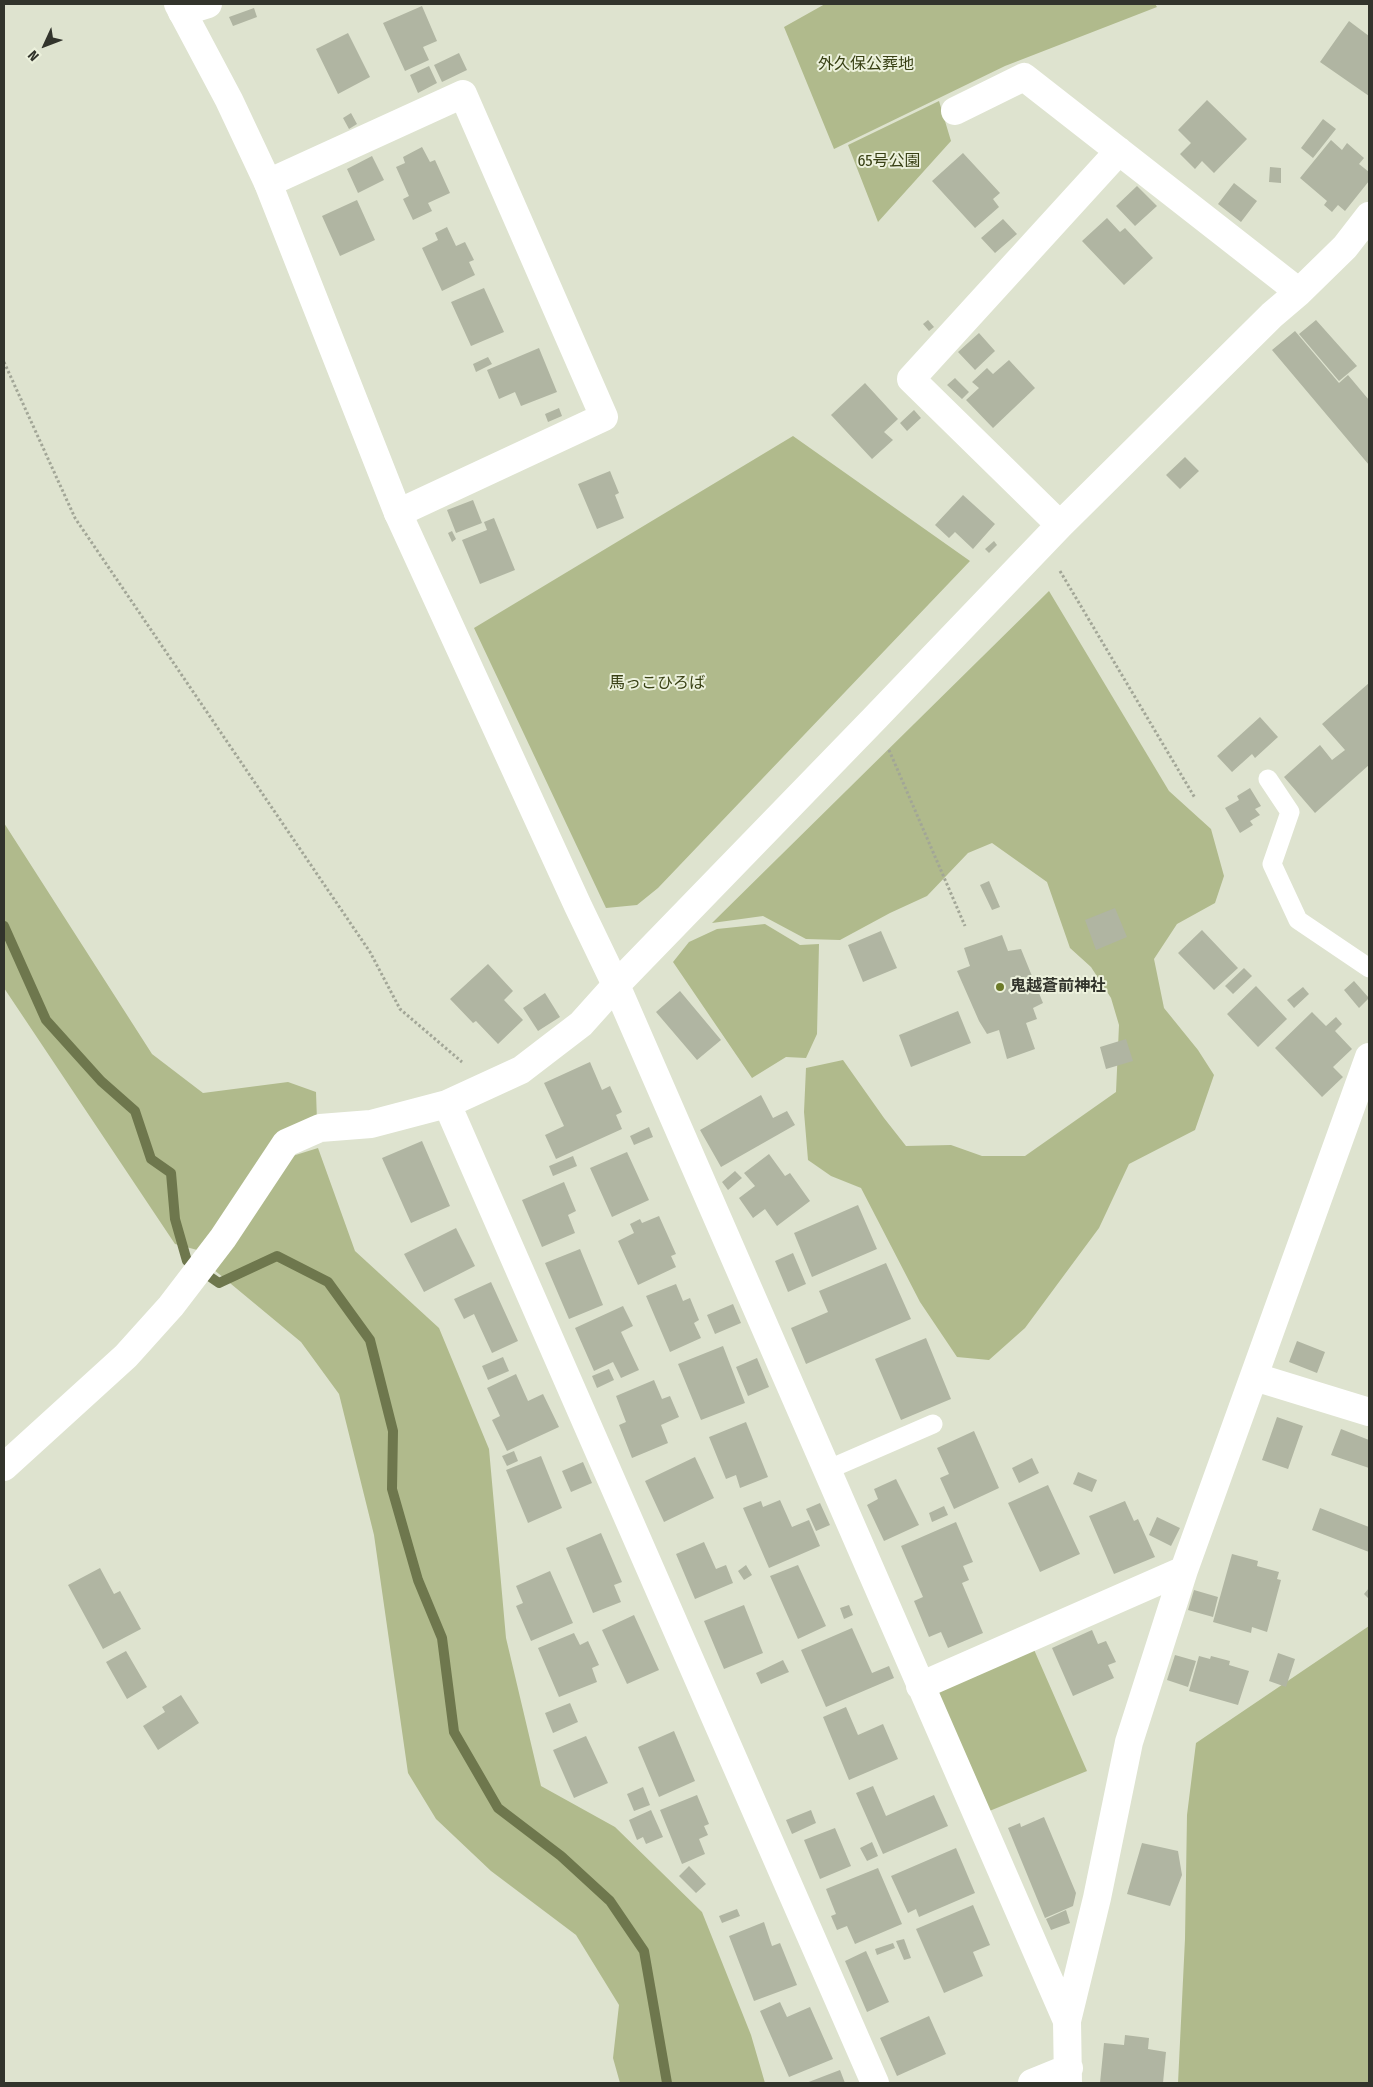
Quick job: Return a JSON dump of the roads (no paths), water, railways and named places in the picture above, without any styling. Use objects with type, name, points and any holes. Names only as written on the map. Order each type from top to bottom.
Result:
[{"type":"street","points":[[208,4],[180,8],[229,100],[268,183],[398,513],[616,985],[1067,2021]]},
{"type":"street","points":[[955,110],[1024,77],[1299,292]]},
{"type":"street","points":[[268,183],[463,94],[604,417],[398,513]]},
{"type":"street","points":[[1051,534],[911,379],[1119,152]]},
{"type":"street","points":[[4,1467],[126,1356],[171,1306],[210,1256],[286,1142],[320,1128],[371,1124],[447,1104],[521,1070],[581,1024],[616,985],[1051,534],[1272,315],[1299,292],[1345,247],[1369,216]]},
{"type":"street","points":[[1032,2083],[1068,2075],[1067,2021],[1097,1898],[1129,1742],[1184,1570],[1369,1057]]},
{"type":"street","points":[[447,1104],[875,2083]]},
{"type":"street","points":[[1255,1377],[1369,1412]]},
{"type":"street","points":[[920,1686],[1184,1570]]},
{"type":"lane","points":[[1268,779],[1290,812],[1272,864],[1298,920],[1369,968]]},
{"type":"lane","points":[[828,1470],[933,1424]]},
{"type":"waterway","points":[[4,926],[46,1020],[101,1081],[135,1111],[151,1159],[171,1173],[175,1219],[187,1261],[219,1283],[277,1256],[328,1282],[370,1340],[393,1431],[392,1489],[418,1580],[442,1638],[454,1732],[498,1808],[561,1856],[610,1901],[644,1951],[667,2083]]},
{"type":"place","name":"鬼越蒼前神社","points":[[1000,987]]},
{"type":"park label","name":"外久保公葬地","points":[[866,65]]},
{"type":"park label","name":"65号公園","points":[[889,162]]},
{"type":"park label","name":"馬っこひろば","points":[[657,684]]}]
